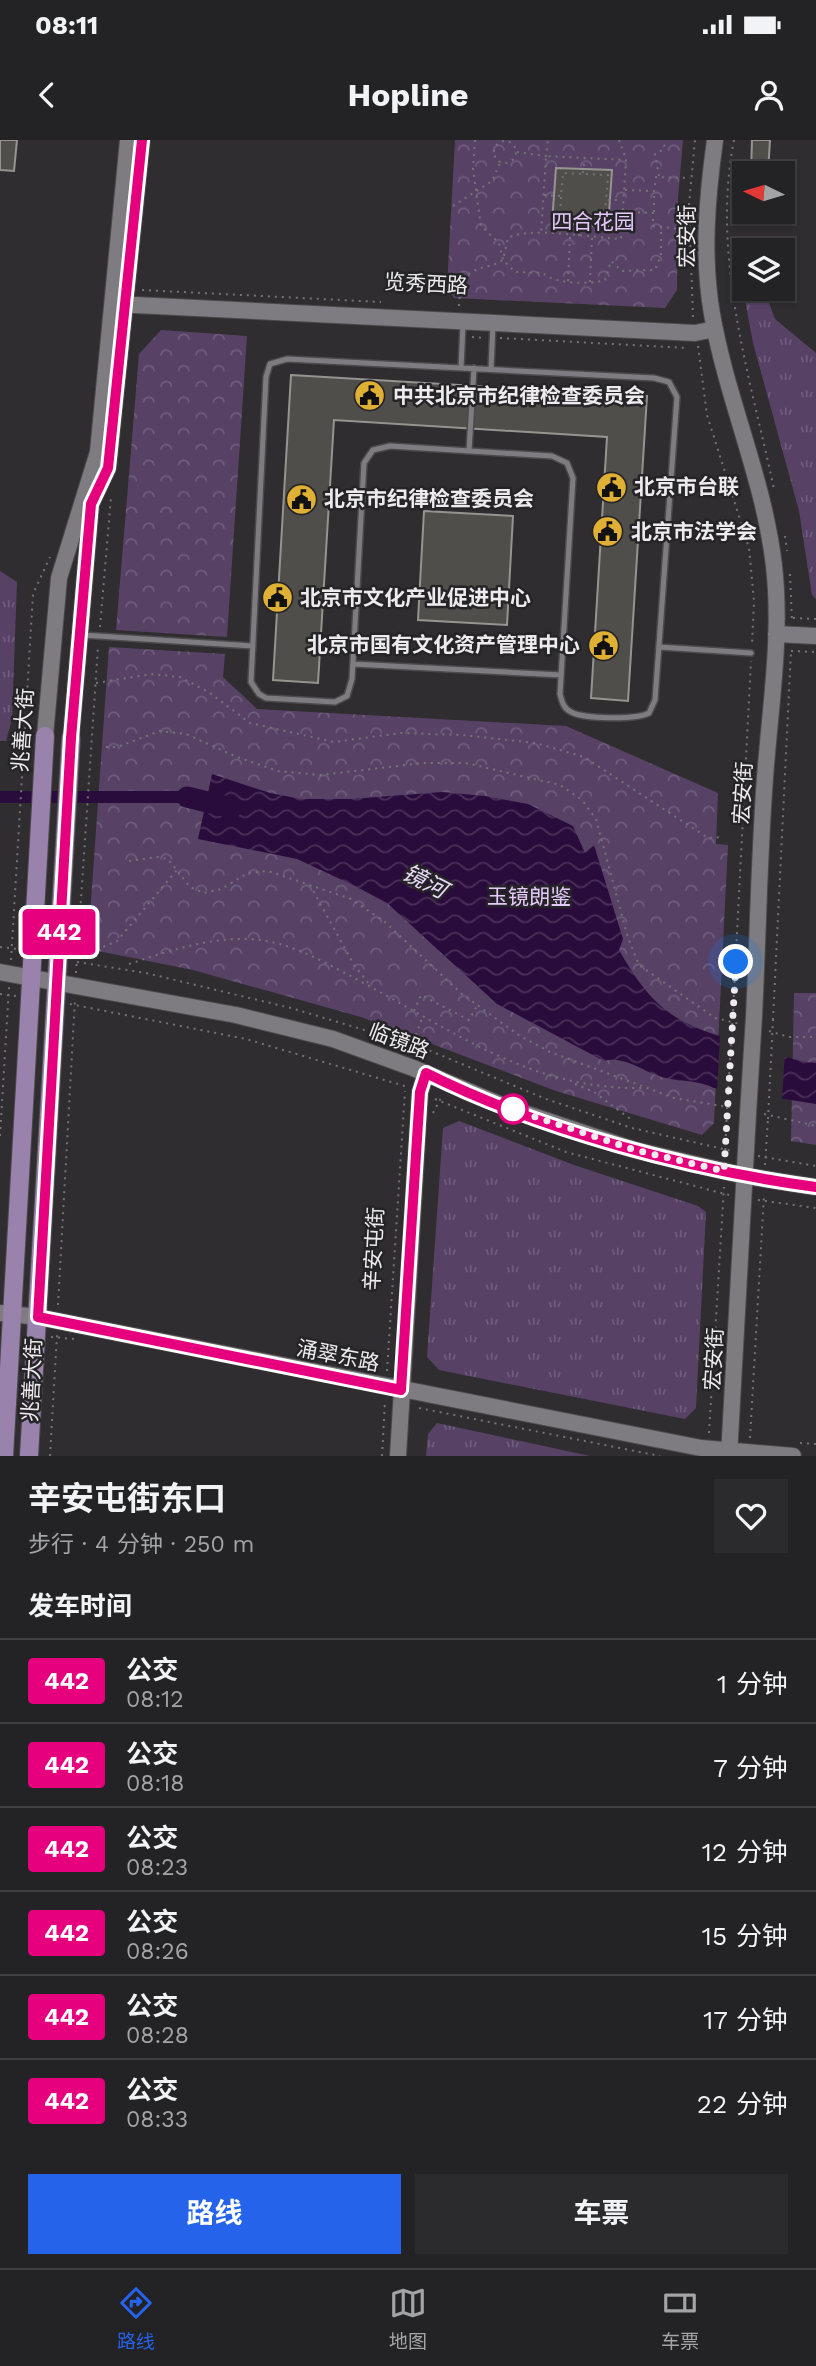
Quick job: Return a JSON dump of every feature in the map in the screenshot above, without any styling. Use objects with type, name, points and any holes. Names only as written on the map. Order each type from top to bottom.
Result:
[{"type":"main road","name":"兆善大街","points":[[4,1456],[7,1313],[32,975],[45,736]]},
{"type":"main road","name":"兆善大街","points":[[29,1456],[71,738]]},
{"type":"street","name":"兆善大街","points":[[71,738],[91,504],[108,468],[122,299],[128,140]]},
{"type":"street","name":"兆善大街","points":[[45,736],[59,578],[98,452],[122,299],[142,140]]},
{"type":"street","name":"宏安街","points":[[715,140],[708,192],[706,244],[714,322],[766,509],[775,568],[776,634],[747,1020],[749,1112],[729,1454]]},
{"type":"street","name":"览秀西路","points":[[122,299],[461,314],[493,323],[694,325],[714,322]]},
{"type":"street","points":[[776,634],[816,636]]},
{"type":"street","name":"临镜路","points":[[5,972],[236,1015],[333,1039],[420,1070],[506,1107],[635,1150],[745,1176],[816,1187]]},
{"type":"street","name":"辛安屯街","points":[[398,1456],[390,1395],[420,1070]]},
{"type":"street","name":"涌翠东路","points":[[7,1313],[57,1321],[390,1395],[729,1454],[793,1456]]},
{"type":"lane","points":[[461,314],[461,368]]},
{"type":"lane","points":[[491,369],[493,323]]},
{"type":"lane","points":[[287,359],[474,369],[654,378],[669,383],[675,389],[655,700],[649,713],[643,716],[572,713],[562,702],[571,469],[561,458],[552,456],[468,451],[380,447],[367,456],[350,689],[342,700],[266,698],[259,694],[251,682],[266,377],[270,364],[287,359]]},
{"type":"lane","points":[[468,451],[474,369]]},
{"type":"lane","points":[[80,635],[253,646]]},
{"type":"lane","points":[[659,648],[751,653]]},
{"type":"lane","points":[[352,664],[561,675]]},
{"type":"path","points":[[475,140],[475,193],[481,226],[499,243],[503,260],[515,272],[543,273],[550,279],[590,283],[605,280],[611,261],[622,271],[655,271],[661,255],[661,227]]},
{"type":"path","points":[[541,235],[548,140]]},
{"type":"path","points":[[461,314],[461,281],[476,267],[496,265],[503,260],[508,238],[517,233],[621,239],[626,160],[619,140]]},
{"type":"path","points":[[659,177],[655,153],[664,149],[665,140]]},
{"type":"path","name":"宏安街","points":[[695,140],[690,178],[689,230],[694,325],[707,415],[749,548],[754,601],[709,1449]]},
{"type":"path","points":[[500,162],[494,153],[498,144],[508,141],[516,152],[626,160]]},
{"type":"path","points":[[500,162],[511,161],[516,152]]},
{"type":"path","points":[[583,174],[584,158]]},
{"type":"path","points":[[453,206],[492,181],[500,162]]},
{"type":"path","points":[[563,173],[583,174],[608,175],[604,222],[560,220],[563,173]]},
{"type":"path","points":[[689,230],[653,226],[653,213],[656,177],[690,178]]},
{"type":"path","points":[[624,190],[654,191]]},
{"type":"path","points":[[544,195],[561,196]]},
{"type":"path","points":[[606,200],[623,200]]},
{"type":"path","points":[[622,212],[653,213]]},
{"type":"path","points":[[579,237],[580,221]]},
{"type":"path","points":[[568,281],[570,236]]},
{"type":"path","points":[[590,283],[592,238]]},
{"type":"path","name":"览秀西路","points":[[122,299],[390,303]]},
{"type":"path","points":[[686,318],[694,325],[714,322]]},
{"type":"path","name":"兆善大街","points":[[50,1456],[83,847],[111,499],[108,468]]},
{"type":"path","points":[[95,684],[152,674],[180,677],[210,693],[250,723],[334,742],[401,733],[462,735],[536,743],[584,757],[708,838],[723,837]]},
{"type":"path","points":[[106,747],[117,747],[160,731],[186,734],[237,757],[278,771],[320,775],[423,763],[466,763],[560,785],[582,800],[596,819],[621,915],[639,965],[715,1018],[747,1020]]},
{"type":"path","name":"兆善大街","points":[[0,1136],[5,972],[22,734]]},
{"type":"path","points":[[129,861],[157,857],[168,859],[190,887],[204,893],[221,889],[248,873],[268,871],[351,899],[385,922],[462,994],[520,1036],[550,1052],[674,1098],[816,1126]]},
{"type":"path","points":[[84,955],[117,941],[177,870]]},
{"type":"path","points":[[309,884],[354,965],[371,987]]},
{"type":"path","points":[[129,964],[187,946],[243,939],[273,942],[306,952],[471,1044],[531,1070],[594,1092],[633,1121]]},
{"type":"path","points":[[414,1012],[421,995],[468,1020],[478,1004]]},
{"type":"path","points":[[416,1035],[422,1017]]},
{"type":"path","name":"宏安街","points":[[748,1454],[773,1020]]},
{"type":"path","points":[[765,1030],[789,1037],[816,1037]]},
{"type":"path","name":"辛安屯街","points":[[382,1456],[390,1395],[404,1094],[420,1070]]},
{"type":"path","points":[[571,1083],[613,1089],[646,1088]]},
{"type":"path","points":[[36,1336],[78,1340]]},
{"type":"path","points":[[390,1395],[660,1456]]},
{"type":"green space","name":"四合花园","points":[[455,140],[683,140],[678,198],[677,290],[665,308],[454,298],[447,287]]},
{"type":"green space","points":[[745,301],[768,301],[775,319],[816,353],[816,599],[812,595],[799,511],[753,343]]},
{"type":"green space","points":[[161,330],[247,336],[227,637],[116,630],[139,354]]},
{"type":"green space","points":[[0,571],[17,582],[12,719],[6,741],[0,741]]},
{"type":"green space","name":"玉镜朗鉴","points":[[109,647],[225,654],[223,677],[257,709],[566,726],[718,793],[716,844],[728,845],[714,1123],[702,1135],[556,1091],[361,1017],[193,970],[93,950],[88,943]]},
{"type":"green space","points":[[794,993],[816,993],[816,1145],[791,1141]]},
{"type":"green space","points":[[459,1121],[574,1165],[698,1206],[706,1212],[696,1408],[685,1419],[439,1370],[427,1357],[443,1128]]},
{"type":"green space","points":[[437,1423],[590,1456],[426,1456],[428,1434]]},
{"type":"water","points":[[212,774],[270,793],[301,799],[351,799],[442,792],[485,796],[528,804],[573,826],[585,853],[594,845],[623,939],[619,950],[647,992],[661,1006],[693,1026],[787,1057],[816,1063],[816,1104],[714,1088],[658,1076],[620,1061],[604,1061],[497,1004],[387,903],[297,859],[198,839]]},
{"type":"pier","points":[[720,1033],[785,1052],[782,1101],[717,1092]]},
{"type":"building","points":[[0,140],[17,140],[14,171],[0,170]]},
{"type":"building","points":[[752,140],[770,140],[769,161],[751,161]]},
{"type":"building","points":[[556,168],[612,170],[608,227],[552,223]]},
{"type":"building","points":[[291,375],[647,396],[628,701],[591,698],[607,437],[334,420],[318,683],[273,680]]},
{"type":"building","points":[[424,511],[513,516],[507,625],[418,620]]},
{"type":"waterway","name":"镜河","points":[[0,797],[187,797]]},
{"type":"waterway","name":"镜河","points":[[187,797],[232,808]]},
{"type":"bus line","name":"442","points":[[142,140],[108,468],[91,504],[77,661],[54,1001],[38,1317],[401,1390],[420,1092],[426,1073],[506,1107],[635,1150],[745,1176],[816,1187]]},
{"type":"place","name":"中共北京市纪律检查委员会","points":[[370,396]]},
{"type":"place","name":"北京市台联","points":[[611,487]]},
{"type":"place","name":"北京市纪律检查委员会","points":[[301,499]]},
{"type":"place","name":"北京市法学会","points":[[608,532]]},
{"type":"place","name":"北京市文化产业促进中心","points":[[277,598]]},
{"type":"place","name":"北京市国有文化资产管理中心","points":[[603,645]]},
{"type":"route","points":[[513,1109],[506,1107],[635,1150],[724,1171],[736,962]]}]
